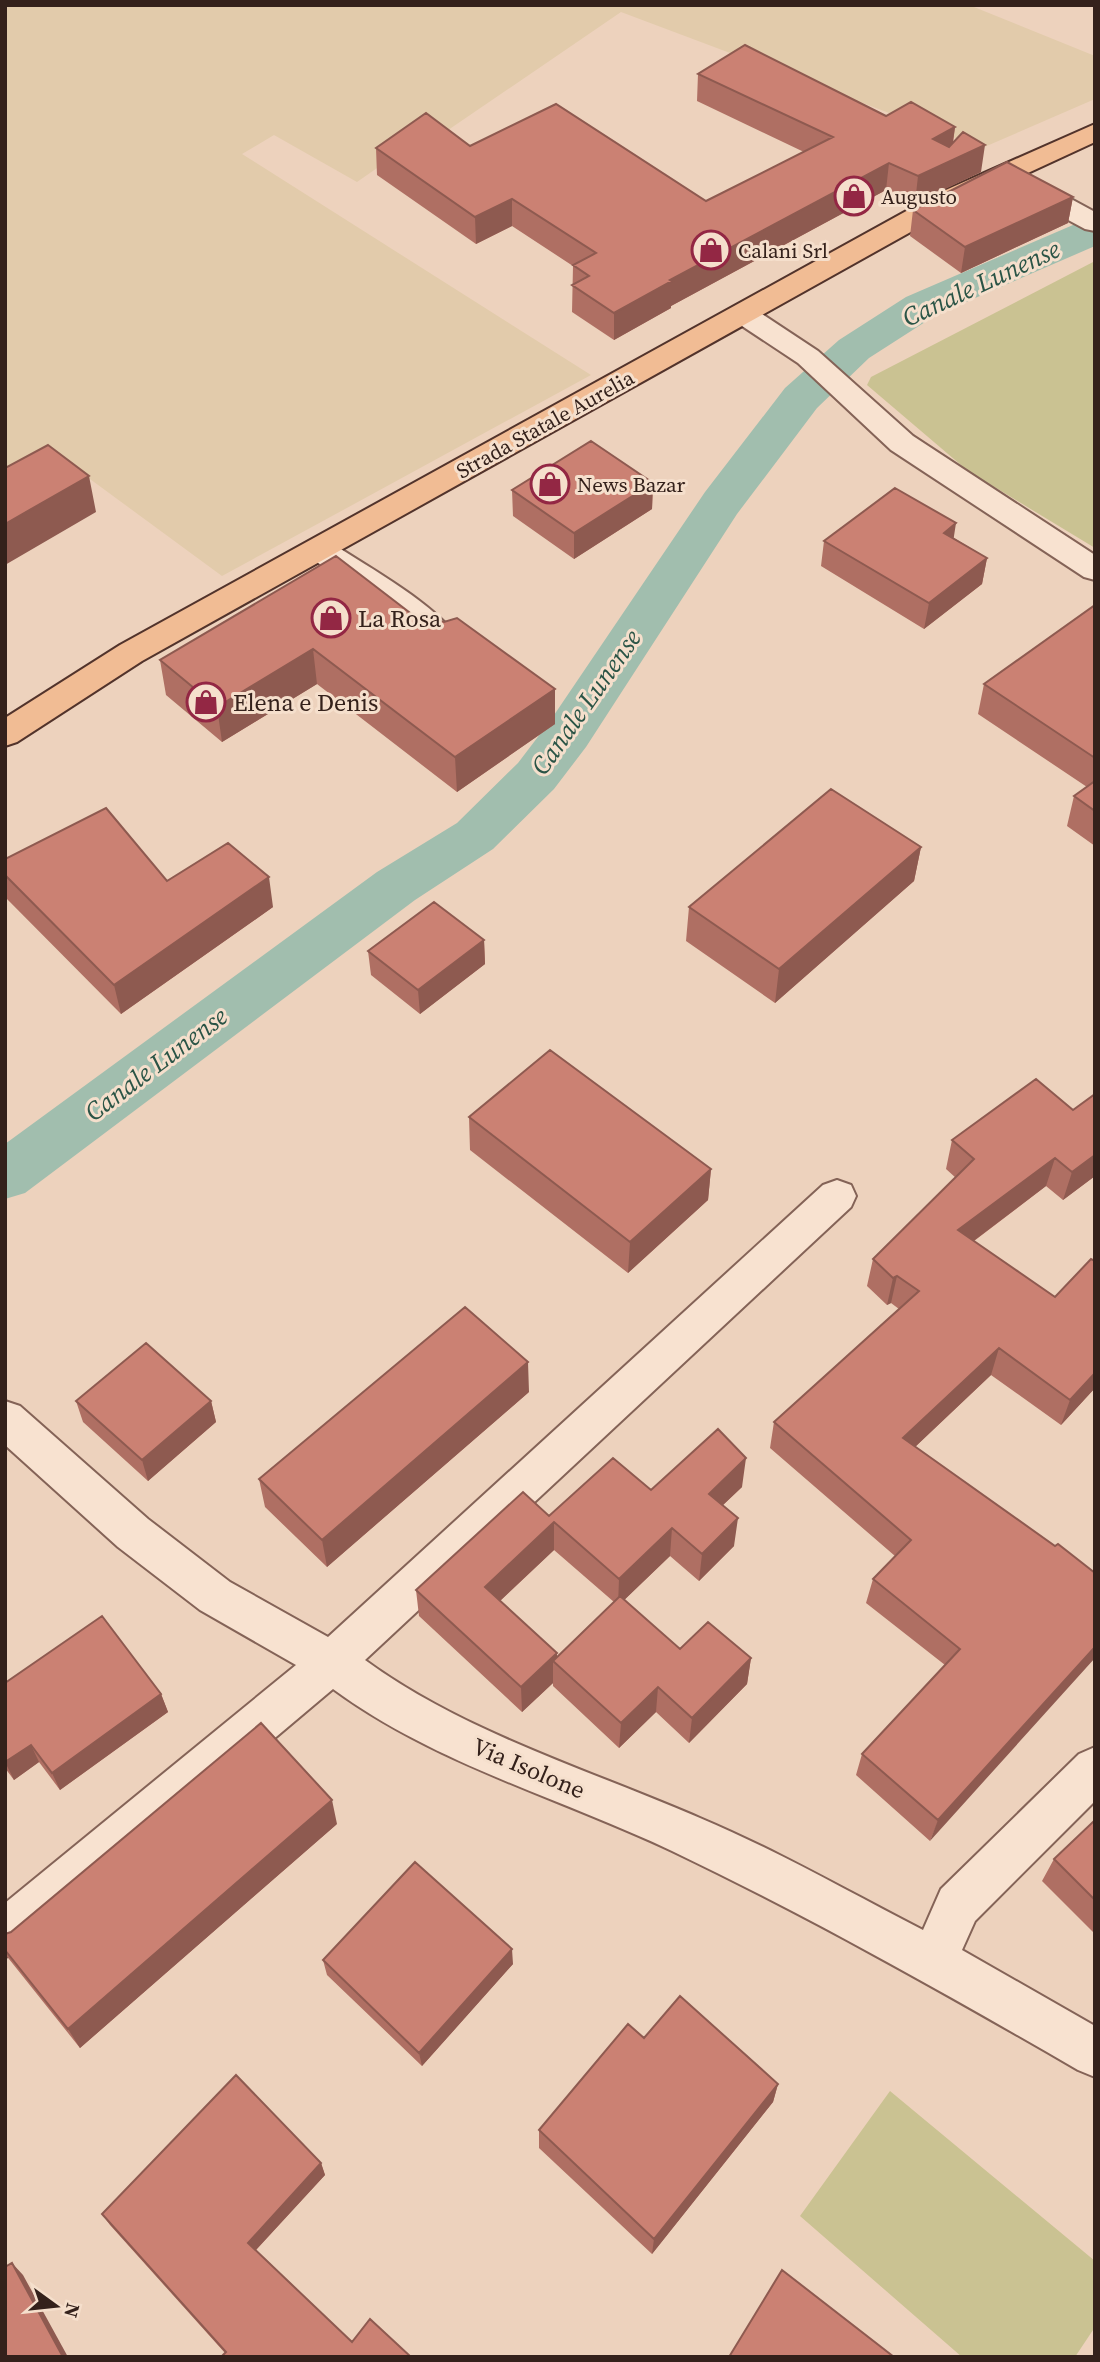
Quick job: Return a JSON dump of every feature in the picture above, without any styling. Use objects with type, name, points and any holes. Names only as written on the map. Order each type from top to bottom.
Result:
[{"type":"main road","name":"Strada Statale Aurelia","points":[[9,726],[131,653],[949,199],[1095,132]]},
{"type":"street","points":[[1003,174],[1084,217]]},
{"type":"street","points":[[743,314],[808,357],[902,443],[1095,570]]},
{"type":"street","points":[[319,549],[419,617],[446,644]]},
{"type":"street","points":[[5,1934],[332,1662],[837,1196]]},
{"type":"street","name":"Via Isolone","points":[[5,1419],[133,1533],[215,1596],[332,1662],[381,1698],[433,1728],[687,1835],[933,1960],[1095,2053]]},
{"type":"street","points":[[933,1960],[958,1905],[1095,1769]]},
{"type":"shaded area","points":[[5,5],[969,5],[1095,56],[1095,99],[982,148],[621,12],[432,141],[423,136],[357,182],[274,135],[242,154],[591,375],[222,576],[60,457],[5,487]]},
{"type":"shaded area","points":[[1095,261],[1095,548],[968,471],[867,385],[871,377]]},
{"type":"shaded area","points":[[890,2091],[1095,2261],[1095,2327],[1075,2357],[962,2357],[800,2216]]},
{"type":"building","points":[[745,45],[886,116],[911,102],[955,127],[933,139],[949,147],[963,132],[985,145],[918,176],[889,163],[670,280],[672,281],[614,313],[572,285],[589,276],[573,265],[596,253],[512,199],[475,217],[376,148],[426,113],[470,146],[556,104],[706,201],[833,137],[698,74]]},
{"type":"building","points":[[1007,162],[1073,197],[965,247],[913,210]]},
{"type":"building","points":[[591,441],[653,483],[574,533],[512,490]]},
{"type":"building","points":[[48,445],[89,476],[5,524],[5,468]]},
{"type":"building","points":[[895,488],[956,523],[944,533],[987,558],[929,603],[824,541]]},
{"type":"building","points":[[336,556],[422,622],[430,617],[444,622],[457,618],[555,689],[455,757],[313,649],[217,707],[160,660]]},
{"type":"building","points":[[1095,605],[1095,758],[984,684]]},
{"type":"building","points":[[1095,781],[1095,811],[1074,796]]},
{"type":"building","points":[[831,789],[921,847],[779,969],[689,907]]},
{"type":"building","points":[[106,808],[167,881],[228,843],[269,877],[114,985],[5,875],[5,859]]},
{"type":"building","points":[[434,902],[484,940],[418,990],[368,951]]},
{"type":"building","points":[[550,1050],[711,1169],[630,1242],[469,1117]]},
{"type":"building","points":[[1036,1079],[1073,1110],[1095,1094],[1095,1155],[1072,1172],[1055,1158],[958,1230],[1055,1297],[1091,1259],[1095,1261],[1095,1373],[1070,1400],[999,1348],[903,1438],[1055,1546],[1058,1544],[1095,1573],[1095,1647],[938,1820],[862,1754],[960,1649],[873,1579],[911,1540],[774,1422],[919,1291],[897,1276],[893,1278],[873,1259],[974,1159],[952,1140]]},
{"type":"building","points":[[465,1307],[528,1362],[322,1540],[259,1479]]},
{"type":"building","points":[[146,1343],[211,1401],[142,1460],[76,1401]]},
{"type":"building","points":[[718,1429],[746,1458],[709,1494],[738,1518],[702,1554],[672,1528],[619,1579],[554,1522],[485,1587],[557,1653],[521,1687],[416,1590],[523,1492],[549,1516],[613,1458],[651,1490]]},
{"type":"building","points":[[620,1596],[680,1649],[708,1622],[751,1658],[692,1718],[658,1687],[621,1723],[553,1661]]},
{"type":"building","points":[[102,1616],[161,1694],[52,1773],[31,1745],[5,1762],[5,1683]]},
{"type":"building","points":[[261,1723],[332,1800],[68,2029],[5,1950],[5,1934],[11,1932]]},
{"type":"building","points":[[1095,1820],[1095,1900],[1054,1859]]},
{"type":"building","points":[[415,1862],[512,1949],[419,2053],[323,1960]]},
{"type":"building","points":[[680,1996],[778,2084],[654,2239],[539,2130],[628,2024],[644,2038]]},
{"type":"building","points":[[236,2075],[321,2163],[248,2243],[352,2342],[370,2319],[411,2357],[221,2357],[226,2352],[102,2214]]},
{"type":"building","points":[[12,2263],[63,2357],[5,2357],[5,2267]]},
{"type":"building","points":[[782,2270],[894,2357],[729,2357]]},
{"type":"waterway","name":"Canale Lunense","points":[[5,1176],[396,886],[475,836],[536,776],[568,734],[721,503],[801,398],[854,349],[921,306],[1095,231]]},
{"type":"place","name":"Augusto","points":[[854,196]]},
{"type":"place","name":"Calani Srl","points":[[711,250]]},
{"type":"place","name":"News Bazar","points":[[550,484]]},
{"type":"place","name":"La Rosa","points":[[331,618]]},
{"type":"place","name":"Elena e Denis","points":[[206,702]]}]
